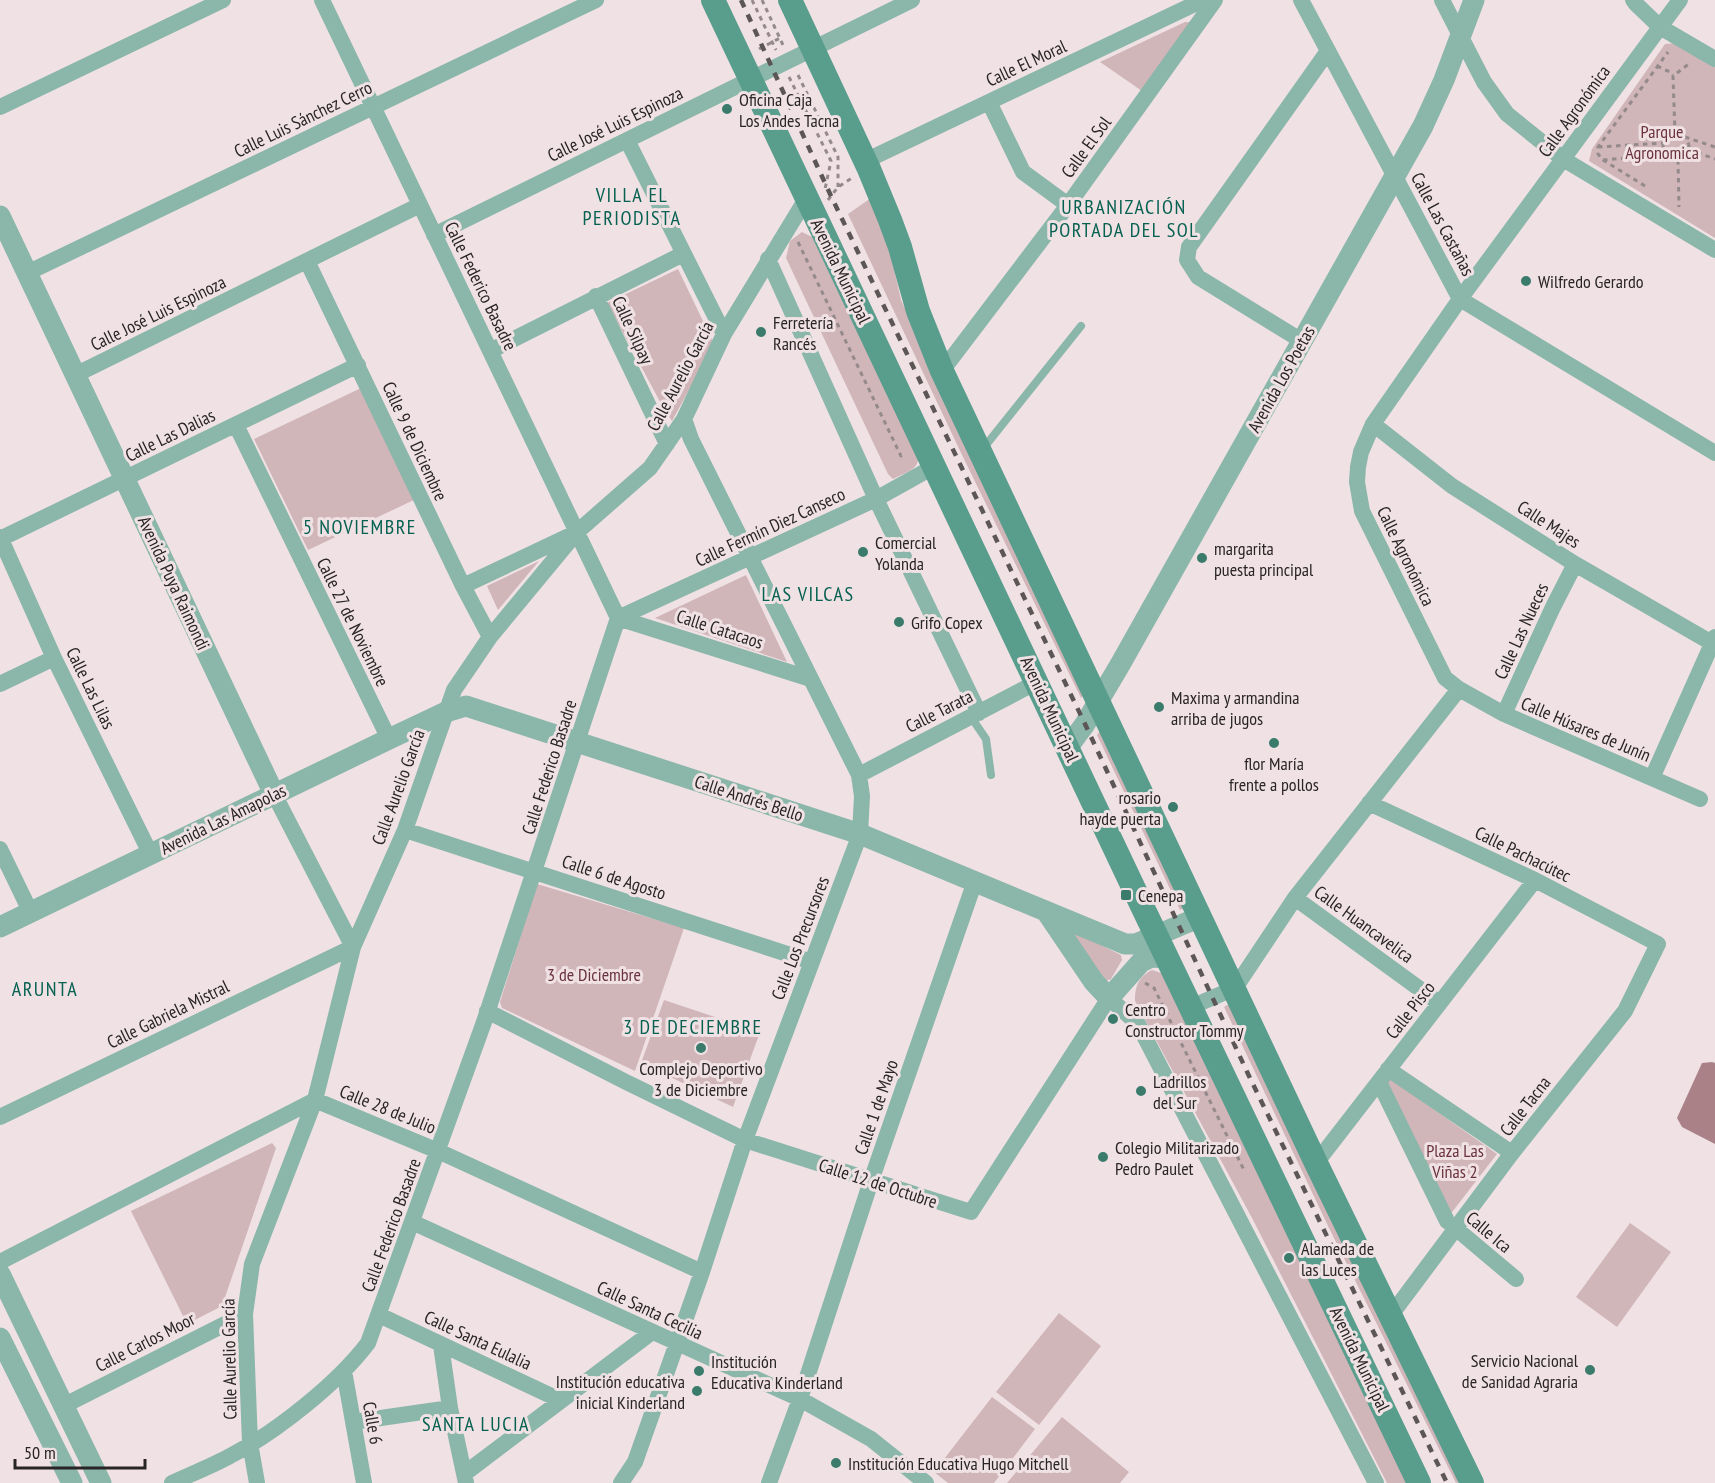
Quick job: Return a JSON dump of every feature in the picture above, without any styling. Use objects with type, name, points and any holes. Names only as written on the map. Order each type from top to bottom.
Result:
[{"type":"main road","name":"Avenida Municipal","points":[[713,0],[1156,935],[1419,1483]]},
{"type":"main road","points":[[790,0],[867,165],[897,238],[918,311],[942,371],[1316,1163],[1472,1483]]},
{"type":"street","points":[[0,107],[223,0]]},
{"type":"street","name":"Calle Federico Basadre","points":[[172,1483],[231,1456],[280,1424],[344,1371],[368,1343],[438,1151],[535,872],[618,618],[322,0]]},
{"type":"street","name":"Calle Luis Sánchez Cerro","points":[[27,273],[596,0]]},
{"type":"street","name":"Calle José Luis Espinoza","points":[[434,235],[627,140],[746,68],[790,59],[808,37],[912,0]]},
{"type":"street","name":"Calle El Moral","points":[[867,165],[989,102],[1203,0]]},
{"type":"street","name":"Calle El Sol","points":[[942,371],[1068,205],[1215,0]]},
{"type":"street","name":"Calle Las Castañas","points":[[1301,0],[1460,299],[1715,453]]},
{"type":"street","points":[[1442,0],[1484,82],[1507,114],[1563,159],[1715,250]]},
{"type":"street","name":"Avenida Los Poetas","points":[[1068,747],[1099,701],[1423,126],[1474,0]]},
{"type":"street","points":[[1634,0],[1660,27],[1715,59]]},
{"type":"street","name":"Calle Agronómica","points":[[1459,690],[1445,678],[1362,511],[1358,489],[1358,466],[1361,452],[1373,424],[1460,299],[1680,0]]},
{"type":"street","points":[[1302,341],[1198,278],[1186,260],[1189,247],[1328,51]]},
{"type":"street","points":[[989,102],[1023,172],[1068,205]]},
{"type":"street","points":[[627,140],[724,334]]},
{"type":"street","name":"Calle José Luis Espinoza","points":[[75,375],[420,205]]},
{"type":"street","name":"Calle Aurelio García","points":[[257,1483],[250,1443],[245,1314],[252,1264],[315,1101],[353,947],[405,830],[454,690],[490,637],[577,532],[650,468],[684,419],[724,334],[768,259],[811,209]]},
{"type":"street","name":"Avenida Puya Raimondi","points":[[0,216],[274,794],[353,947]]},
{"type":"street","points":[[490,351],[683,254]]},
{"type":"street","points":[[768,259],[975,715]]},
{"type":"street","name":"Calle 9 de Diciembre","points":[[308,261],[463,586],[490,637]]},
{"type":"street","name":"Calle Silpay","points":[[596,296],[667,444]]},
{"type":"street","name":"Calle Las Dalias","points":[[0,538],[358,365]]},
{"type":"street","name":"Calle Los Precursores","points":[[621,1483],[636,1462],[745,1140],[860,834],[862,796],[859,775],[691,439],[684,419]]},
{"type":"street","name":"Calle 27 de Noviembre","points":[[236,424],[389,739]]},
{"type":"street","name":"Calle Majes","points":[[1373,424],[1452,486],[1575,564],[1713,640]]},
{"type":"street","name":"Calle Fermín Diez Canseco","points":[[618,618],[876,499],[935,466]]},
{"type":"street","points":[[463,586],[577,532]]},
{"type":"street","name":"Calle Las Lilas","points":[[0,538],[54,658],[150,853]]},
{"type":"street","name":"Calle Las Nueces","points":[[1504,714],[1552,607],[1575,564]]},
{"type":"street","name":"Calle Catacaos","points":[[618,618],[811,679]]},
{"type":"street","points":[[1652,778],[1713,640]]},
{"type":"street","points":[[0,684],[54,658]]},
{"type":"street","name":"Calle Tarata","points":[[859,775],[1037,682]]},
{"type":"street","points":[[1191,1007],[1235,988],[1296,898],[1459,690]]},
{"type":"street","name":"Calle Húsares de Junín","points":[[1459,690],[1504,714],[1700,799]]},
{"type":"street","name":"Calle Andrés Bello","points":[[446,712],[466,706],[860,834],[1125,944],[1136,944],[1200,917]]},
{"type":"street","name":"Avenida Las Amapolas","points":[[0,927],[446,712]]},
{"type":"street","name":"Calle Pachacútec","points":[[1369,803],[1535,880],[1658,944]]},
{"type":"street","name":"Calle 6 de Agosto","points":[[405,830],[812,962]]},
{"type":"street","points":[[0,849],[31,913]]},
{"type":"street","name":"Calle Pisco","points":[[1316,1163],[1535,880]]},
{"type":"street","name":"Calle 1 de Mayo","points":[[769,1483],[800,1399],[975,881]]},
{"type":"street","name":"Calle Huancavelica","points":[[1296,898],[1439,1004]]},
{"type":"street","points":[[1046,911],[1094,982],[1138,1024],[1376,1483]]},
{"type":"street","name":"Calle Tacna","points":[[1390,1315],[1512,1153],[1625,1011],[1658,944]]},
{"type":"street","name":"Calle Gabriela Mistral","points":[[0,1117],[353,947]]},
{"type":"street","name":"Calle 12 de Octubre","points":[[487,1011],[745,1140],[971,1212],[1109,998],[1130,971],[1141,962],[1151,957],[1167,958]]},
{"type":"street","points":[[1383,1075],[1512,1153]]},
{"type":"street","name":"Calle Ica","points":[[1383,1075],[1447,1221],[1516,1279]]},
{"type":"street","name":"Calle 28 de Julio","points":[[0,1262],[315,1101],[438,1151],[702,1272]]},
{"type":"street","name":"Calle Santa Cecilia","points":[[412,1222],[800,1399],[871,1439],[924,1482]]},
{"type":"street","points":[[0,1274],[101,1483]]},
{"type":"street","name":"Calle Carlos Moor","points":[[63,1406],[245,1314]]},
{"type":"street","name":"Calle Santa Eulalia","points":[[379,1315],[560,1400]]},
{"type":"street","points":[[441,1345],[450,1408],[465,1478],[560,1400],[652,1332]]},
{"type":"street","points":[[0,1338],[72,1483]]},
{"type":"street","name":"Calle 6","points":[[344,1371],[364,1483]]},
{"type":"street","points":[[353,1422],[450,1408]]},
{"type":"lane","points":[[980,453],[1081,326]]},
{"type":"lane","points":[[975,715],[986,739],[991,775]]},
{"type":"path","points":[[752,0],[772,42]]},
{"type":"path","points":[[762,0],[838,158],[838,187]]},
{"type":"path","points":[[746,68],[772,42],[780,38],[808,37]]},
{"type":"path","points":[[1650,190],[1603,160],[1598,154],[1598,147],[1671,47]]},
{"type":"path","points":[[1673,76],[1685,65],[1694,61]]},
{"type":"path","points":[[1658,66],[1673,76],[1675,134]]},
{"type":"path","points":[[1666,157],[1663,151],[1664,143],[1669,136],[1675,134],[1715,147]]},
{"type":"path","points":[[1603,160],[1659,155],[1677,160],[1683,158],[1689,147],[1684,137]]},
{"type":"path","points":[[1598,147],[1664,143]]},
{"type":"path","points":[[1687,153],[1698,153],[1715,159]]},
{"type":"path","points":[[1677,160],[1678,207]]},
{"type":"path","points":[[867,165],[811,209],[800,244],[901,456]]},
{"type":"path","points":[[1669,201],[1688,213]]},
{"type":"path","points":[[1130,971],[1154,988],[1248,1178]]},
{"type":"green space","points":[[1185,22],[1192,22],[1142,91],[1100,62]]},
{"type":"green space","name":"Parque Agronomica","points":[[1677,43],[1715,66],[1715,238],[1589,161],[1592,149],[1665,44]]},
{"type":"green space","points":[[871,198],[888,242],[901,300],[1085,693],[1081,698],[962,455],[848,214]]},
{"type":"green space","points":[[802,232],[812,237],[918,456],[914,468],[893,479],[888,474],[786,258],[790,241]]},
{"type":"green space","points":[[678,269],[714,344],[672,421],[607,303]]},
{"type":"green space","points":[[361,388],[416,499],[308,550],[254,439]]},
{"type":"green space","points":[[539,561],[498,610],[487,586]]},
{"type":"green space","points":[[746,575],[787,662],[655,618]]},
{"type":"green space","points":[[1103,727],[1186,907],[1180,910],[1097,735]]},
{"type":"green space","name":"3 de Diciembre","points":[[537,884],[684,928],[635,1071],[502,1008],[500,1002]]},
{"type":"green space","points":[[1074,932],[1121,955],[1122,960],[1111,979],[1106,981],[1072,934]]},
{"type":"green space","points":[[1152,970],[1164,974],[1412,1483],[1387,1483],[1252,1218],[1135,1001],[1138,983]]},
{"type":"green space","name":"Complejo Deportivo 3 de Diciembre","points":[[664,1000],[760,1032],[733,1107],[641,1063]]},
{"type":"green space","points":[[1232,1002],[1463,1481],[1456,1483],[1329,1228],[1224,1007]]},
{"type":"green space","name":"Plaza Las Viñas 2","points":[[1391,1079],[1497,1154],[1449,1216],[1385,1084]]},
{"type":"green space","points":[[272,1143],[276,1148],[222,1306],[187,1324],[131,1211]]},
{"type":"green space","points":[[1630,1223],[1671,1252],[1617,1327],[1576,1297]]},
{"type":"green space","points":[[1059,1313],[1101,1346],[1039,1425],[996,1392]]},
{"type":"green space","points":[[992,1397],[1035,1429],[994,1483],[948,1483],[934,1472]]},
{"type":"green space","points":[[1062,1417],[1129,1472],[1120,1483],[1007,1483]]},
{"type":"shaded area","points":[[1702,1063],[1715,1063],[1715,1144],[1682,1127],[1677,1118]]},
{"type":"railway","points":[[741,0],[831,196],[1085,724],[1249,1076],[1447,1483]]},
{"type":"place","name":"Oficina Caja Los Andes Tacna","points":[[727,109]]},
{"type":"place","name":"Wilfredo Gerardo","points":[[1526,281]]},
{"type":"place","name":"Ferretería Rancés","points":[[761,332]]},
{"type":"place","name":"Comercial Yolanda","points":[[863,552]]},
{"type":"place","name":"margarita puesta principal","points":[[1202,558]]},
{"type":"place","name":"Grifo Copex","points":[[899,622]]},
{"type":"place","name":"Maxima y armandina arriba de jugos","points":[[1159,707]]},
{"type":"place","name":"flor María frente a pollos","points":[[1274,743]]},
{"type":"place","name":"rosario hayde puerta","points":[[1173,807]]},
{"type":"place","name":"Cenepa","points":[[1126,895]]},
{"type":"place","name":"Centro Constructor Tommy","points":[[1113,1019]]},
{"type":"place","name":"Complejo Deportivo 3 de Diciembre","points":[[701,1048]]},
{"type":"place","name":"Ladrillos del Sur","points":[[1141,1091]]},
{"type":"place","name":"Colegio Militarizado Pedro Paulet","points":[[1103,1157]]},
{"type":"place","name":"Alameda de las Luces","points":[[1289,1258]]},
{"type":"place","name":"Servicio Nacional de Sanidad Agraria","points":[[1590,1370]]},
{"type":"place","name":"Institución Educativa Kinderland","points":[[699,1371]]},
{"type":"place","name":"Institución educativa inicial Kinderland","points":[[697,1391]]},
{"type":"place","name":"Institución Educativa Hugo Mitchell","points":[[836,1463]]},
{"type":"district","name":"VILLA EL PERIODISTA","points":[[632,206]]},
{"type":"district","name":"URBANIZACIÓN PORTADA DEL SOL","points":[[1124,218]]},
{"type":"district","name":"5 NOVIEMBRE","points":[[360,527]]},
{"type":"district","name":"LAS VILCAS","points":[[808,594]]},
{"type":"district","name":"ARUNTA","points":[[45,989]]},
{"type":"district","name":"3 DE DECIEMBRE","points":[[693,1027]]},
{"type":"district","name":"SANTA LUCIA","points":[[476,1424]]}]
